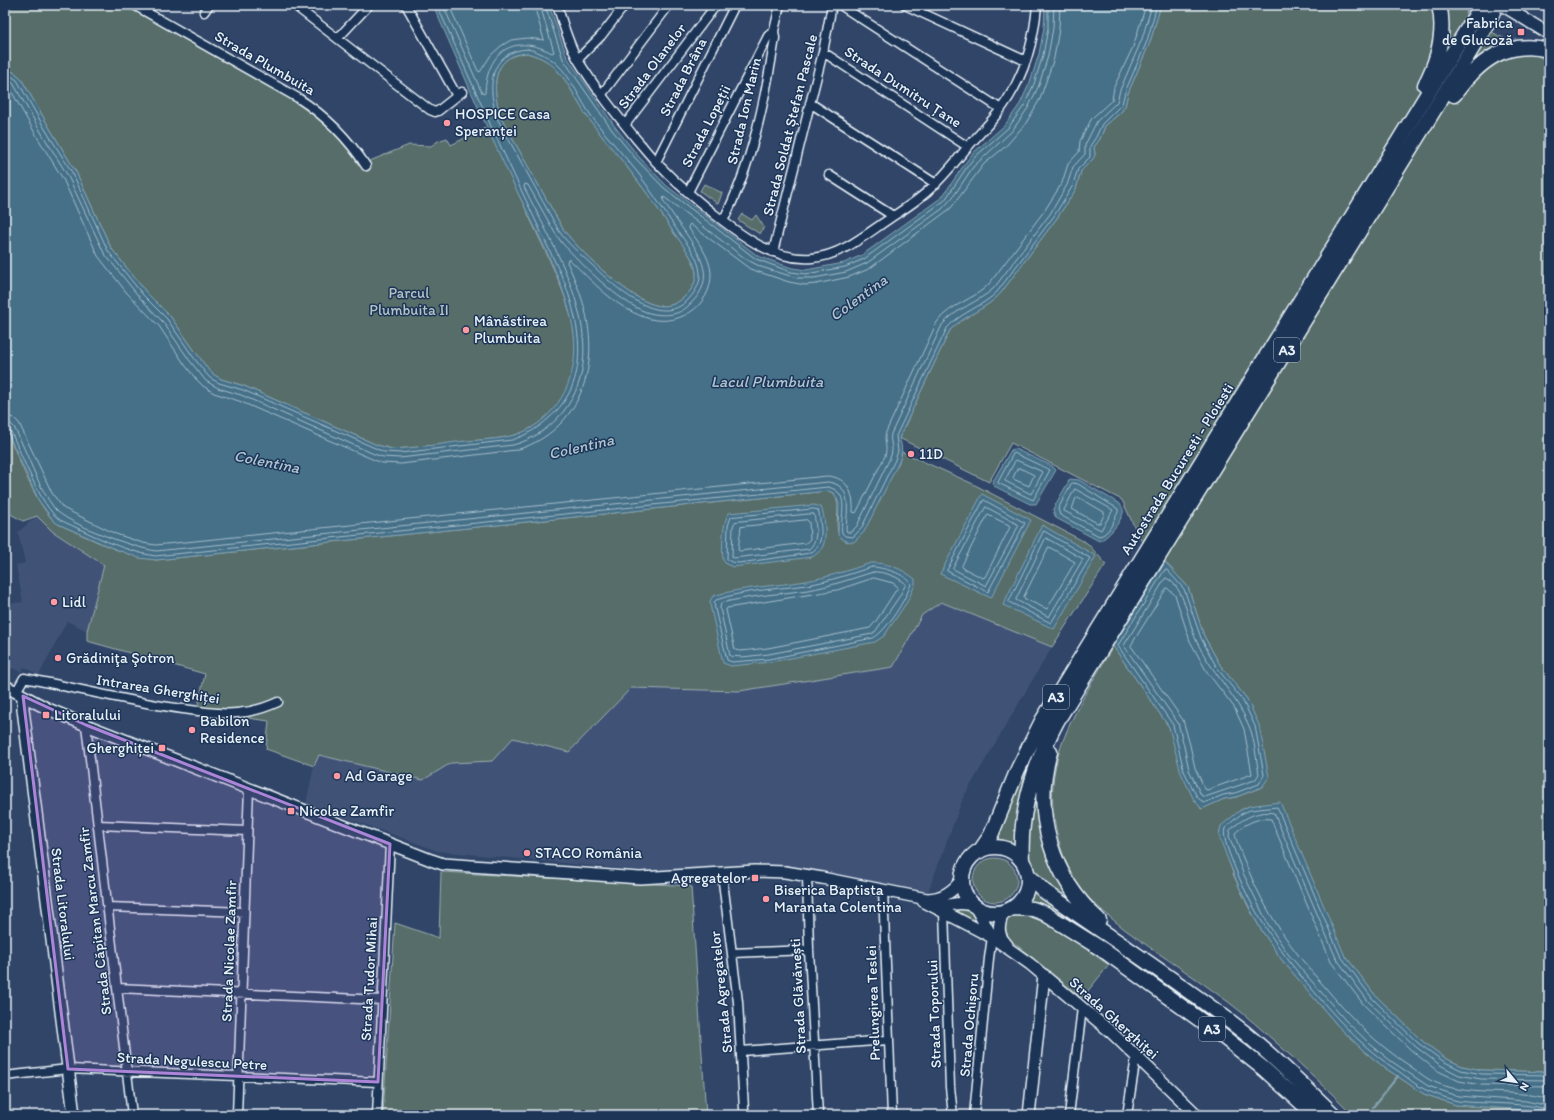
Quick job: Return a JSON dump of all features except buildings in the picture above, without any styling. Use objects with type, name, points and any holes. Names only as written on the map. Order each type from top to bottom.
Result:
[{"type":"highway","points":[[1355,211],[1370,180],[1433,68],[1437,57],[1442,31],[1439,5]]},
{"type":"highway","name":"A3","points":[[1355,211],[1482,5]]},
{"type":"highway","name":"A3","points":[[1378,201],[1490,21],[1496,5]]},
{"type":"highway","points":[[1378,201],[1401,173],[1452,97],[1473,70],[1487,59],[1510,50],[1525,47],[1549,50]]},
{"type":"highway","name":"Autostrada Bucuresti - Ploiesti","points":[[980,851],[991,835],[1029,746],[1042,721],[1090,654],[1378,201]]},
{"type":"highway","name":"Autostrada Bucuresti - Ploiesti","points":[[1190,495],[1355,211]]},
{"type":"highway","name":"A3","points":[[1090,654],[1074,692],[1048,738],[1033,780],[1024,826],[1022,860],[1028,875],[1044,891],[1141,958],[1246,1035],[1275,1059],[1334,1115]]},
{"type":"highway","points":[[1074,692],[1053,745],[1045,776],[1044,811],[1049,840],[1061,872],[1079,900],[1097,918],[1123,939],[1141,958]]},
{"type":"highway","points":[[980,851],[994,847],[1002,848],[1010,850],[1022,860]]},
{"type":"highway","name":"A3","points":[[962,879],[965,865],[974,854],[980,851]]},
{"type":"highway","points":[[1008,911],[1024,897],[1027,890],[1028,875]]},
{"type":"highway","points":[[962,879],[964,894],[974,907]]},
{"type":"highway","name":"A3","points":[[974,907],[989,914],[1008,911],[1034,910],[1044,913],[1103,950],[1221,1035],[1264,1069],[1315,1115]]},
{"type":"main road","points":[[1502,5],[1549,34]]},
{"type":"main road","name":"Strada Gherghiței","points":[[5,686],[48,709],[437,863],[640,878],[766,871],[807,875],[883,890],[919,899],[1009,947]]},
{"type":"main road","name":"Strada Litoralului","points":[[20,694],[74,1115]]},
{"type":"main road","name":"Strada Gherghiței","points":[[919,899],[941,898],[955,888],[962,879]]},
{"type":"main road","points":[[934,906],[960,903],[974,907],[992,937]]},
{"type":"main road","name":"Strada Gherghiței","points":[[1008,911],[999,927],[999,933],[1002,940],[1112,1033],[1185,1110],[1197,1115]]},
{"type":"main road","points":[[1028,1115],[1044,975]]},
{"type":"street","name":"Strada Plumbuita","points":[[134,5],[312,106],[338,129],[366,166]]},
{"type":"street","points":[[294,5],[432,112],[438,111],[459,94],[406,5]]},
{"type":"street","points":[[304,12],[310,5]]},
{"type":"street","points":[[338,38],[369,5]]},
{"type":"street","points":[[557,5],[570,42],[578,59],[625,125],[656,162],[688,192],[723,221],[752,241],[774,252],[804,258],[830,255],[852,243],[922,196],[936,184],[1001,109],[1016,85],[1026,61],[1034,29],[1037,5]]},
{"type":"street","points":[[578,59],[601,36],[625,5]]},
{"type":"street","points":[[602,94],[669,5]]},
{"type":"street","name":"Strada Olanelor","points":[[625,125],[716,5]]},
{"type":"street","name":"Strada Brâna","points":[[656,162],[736,5]]},
{"type":"street","name":"Strada Ion Marin","points":[[723,221],[739,185],[749,156],[774,46],[774,31],[780,5]]},
{"type":"street","name":"Strada Soldat Ștefan Pascale","points":[[774,252],[823,52],[832,5]]},
{"type":"street","points":[[840,5],[1001,109]]},
{"type":"street","points":[[906,5],[914,7],[1026,61]]},
{"type":"street","name":"Strada Lopeții","points":[[688,192],[768,36],[774,31]]},
{"type":"street","name":"Strada Dumitru Țane","points":[[823,52],[968,147]]},
{"type":"street","points":[[810,103],[936,184]]},
{"type":"street","points":[[829,175],[893,216]]},
{"type":"street","name":"Intrarea Gherghiței","points":[[20,694],[24,678],[110,697],[167,707],[218,713],[236,714],[254,711],[278,702]]},
{"type":"street","name":"Strada Căpitan Marcu Zamfir","points":[[86,724],[132,1115]]},
{"type":"street","name":"Strada Nicolae Zamfir","points":[[237,1115],[248,788]]},
{"type":"street","points":[[98,825],[247,831]]},
{"type":"street","name":"Strada Tudor Mihai","points":[[377,1115],[390,844]]},
{"type":"street","name":"Strada Agregatelor","points":[[722,874],[738,1002],[744,1109]]},
{"type":"street","name":"Strada Glăvănești","points":[[807,875],[818,1115]]},
{"type":"street","name":"Prelungirea Teslei","points":[[883,890],[892,1115]]},
{"type":"street","points":[[108,907],[244,912]]},
{"type":"street","name":"Strada Toporului","points":[[944,911],[952,1115]]},
{"type":"street","name":"Strada Ochișoru","points":[[974,1115],[992,937]]},
{"type":"street","points":[[732,953],[810,950]]},
{"type":"street","points":[[117,988],[382,1000]]},
{"type":"street","points":[[1069,1115],[1082,1008]]},
{"type":"street","points":[[741,1051],[888,1040]]},
{"type":"street","points":[[1127,1115],[1136,1057]]},
{"type":"street","name":"Strada Negulescu Petre","points":[[5,1076],[68,1069],[378,1082]]},
{"type":"highlighted area","points":[[23,696],[86,725],[390,844],[378,1082],[68,1069]]},
{"type":"shaded area","points":[[37,516],[52,531],[104,565],[87,631],[67,621],[39,675],[24,667],[21,672],[5,665],[5,604],[23,602],[16,565],[25,563],[18,532]]},
{"type":"shaded area","points":[[941,602],[1052,647],[963,798],[928,892],[811,871],[753,865],[667,873],[438,851],[306,803],[314,766],[319,755],[423,780],[451,763],[492,761],[513,738],[569,752],[630,688],[893,667],[922,615]]},
{"type":"green space","name":"Parcul Plumbuita II","points":[[5,5],[124,5],[301,105],[334,132],[360,165],[409,145],[431,146],[438,141],[447,138],[451,145],[487,127],[554,271],[571,316],[575,339],[575,362],[569,384],[557,405],[536,425],[515,435],[421,447],[392,449],[377,445],[244,386],[221,379],[213,374],[207,368],[170,316],[146,292],[111,248],[76,172],[20,77],[5,68]]},
{"type":"green space","points":[[1161,5],[1468,5],[1465,18],[1549,62],[1549,1072],[1482,1070],[1462,1066],[1445,1058],[1421,1040],[1375,995],[1344,954],[1249,806],[1239,811],[1224,847],[1234,876],[1248,906],[1260,928],[1281,959],[1338,1026],[1364,1051],[1385,1068],[1424,1094],[1456,1105],[1525,1110],[1549,1115],[1353,1115],[1309,1072],[1241,1012],[1214,991],[1123,928],[1091,900],[1082,890],[1068,867],[1058,840],[1053,811],[1053,784],[1056,765],[1067,730],[1113,646],[1169,727],[1201,809],[1224,799],[1236,797],[1262,787],[1268,777],[1247,699],[1220,665],[1204,636],[1188,587],[1165,562],[1140,539],[1122,500],[1011,443],[989,482],[899,438],[950,330],[1000,294],[1057,218],[1076,189],[1081,171],[1095,155],[1094,147],[1100,139],[1105,126],[1121,112],[1125,106],[1128,93],[1150,42]]},
{"type":"green space","points":[[527,53],[546,61],[561,75],[589,119],[629,169],[687,251],[695,267],[696,279],[691,290],[686,296],[676,303],[667,306],[654,305],[628,291],[590,259],[563,229],[501,118],[498,107],[496,86],[500,67],[506,60],[515,55]]},
{"type":"green space","points":[[704,184],[722,193],[718,204],[700,191]]},
{"type":"green space","points":[[742,214],[752,220],[756,215],[764,227],[760,234],[738,220]]},
{"type":"green space","points":[[5,427],[21,465],[42,506],[58,524],[118,550],[143,558],[156,560],[828,491],[834,493],[837,499],[838,533],[848,542],[899,462],[902,452],[971,483],[1087,543],[1106,564],[1052,647],[941,602],[922,615],[893,667],[739,691],[631,688],[569,752],[513,738],[492,761],[451,763],[423,780],[319,755],[314,766],[266,749],[269,721],[212,713],[197,709],[205,674],[87,641],[87,631],[104,565],[52,531],[37,516],[23,521],[5,511]]},
{"type":"green space","points":[[1044,730],[1018,846],[1011,842],[996,839],[1022,777]]},
{"type":"green space","points":[[1046,754],[1040,812],[1081,908],[1047,889],[1035,875],[1034,868],[1027,855],[1029,816]]},
{"type":"green space","points":[[995,858],[1007,862],[1013,868],[1017,880],[1013,892],[1007,898],[995,902],[983,898],[977,892],[973,880],[977,868],[983,862]]},
{"type":"green space","points":[[441,872],[691,886],[706,1115],[383,1115],[395,923],[439,938]]},
{"type":"green space","points":[[1034,887],[1085,923],[1138,965],[1137,967],[1026,903]]},
{"type":"green space","points":[[969,909],[972,912],[982,929],[948,910]]},
{"type":"green space","points":[[1019,914],[1042,921],[1109,965],[1082,998],[1009,939],[1004,926],[1005,923],[1007,920]]},
{"type":"water","name":"Lacul Plumbuita","points":[[433,5],[549,5],[567,57],[616,128],[639,157],[667,186],[758,256],[792,268],[806,270],[844,263],[862,255],[942,197],[973,153],[1005,125],[1020,104],[1030,82],[1039,54],[1044,27],[1045,5],[1161,5],[1150,42],[1128,93],[1125,106],[1121,112],[1105,126],[1100,139],[1094,147],[1095,155],[1081,171],[1076,189],[1057,218],[1000,294],[950,330],[899,438],[902,450],[899,462],[864,532],[854,542],[849,542],[838,535],[839,503],[834,493],[828,491],[156,560],[139,558],[58,524],[53,520],[39,501],[5,427],[5,68],[20,77],[76,172],[111,248],[146,292],[170,316],[207,368],[221,379],[244,386],[377,445],[392,449],[494,439],[513,435],[531,428],[543,419],[562,397],[568,385],[572,371],[575,343],[569,310],[563,291],[556,272],[502,159]],"holes":[[[527,53],[546,61],[561,75],[589,119],[629,169],[687,251],[695,267],[696,279],[691,290],[686,296],[676,303],[667,306],[654,305],[628,291],[590,259],[563,229],[501,118],[498,107],[496,86],[500,67],[506,60],[515,55]]]},
{"type":"water","points":[[1015,449],[1052,466],[1056,470],[1036,504],[1030,504],[994,486],[992,483],[1011,450]]},
{"type":"water","points":[[1070,479],[1079,480],[1120,504],[1122,507],[1123,512],[1113,530],[1099,541],[1056,518],[1053,509]]},
{"type":"water","points":[[982,494],[1031,520],[991,598],[940,574]]},
{"type":"water","points":[[814,505],[821,507],[824,515],[825,532],[822,548],[812,557],[733,567],[726,564],[723,560],[724,529],[729,513]]},
{"type":"water","points":[[1042,525],[1096,556],[1054,629],[1003,605]]},
{"type":"water","points":[[1165,562],[1188,587],[1204,636],[1220,665],[1247,699],[1259,725],[1269,777],[1262,787],[1236,797],[1224,799],[1202,809],[1194,800],[1181,773],[1169,727],[1113,646]]},
{"type":"water","points":[[871,563],[894,567],[915,579],[915,585],[907,602],[884,636],[875,642],[770,662],[731,666],[723,663],[711,609],[710,601],[713,596],[747,589],[814,579]]},
{"type":"water","points":[[1280,802],[1344,954],[1375,995],[1421,1040],[1445,1058],[1462,1066],[1482,1070],[1549,1072],[1549,1115],[1525,1110],[1456,1105],[1424,1094],[1385,1068],[1364,1051],[1338,1026],[1281,959],[1260,928],[1241,891],[1219,836],[1221,826],[1239,811],[1249,806]]},
{"type":"waterway","points":[[1373,1107],[1398,1076]]},
{"type":"place","name":"Fabrica de Glucoză","points":[[1521,32]]},
{"type":"place","name":"HOSPICE Casa Speranței","points":[[447,123]]},
{"type":"place","name":"Mânăstirea Plumbuita","points":[[466,330]]},
{"type":"place","name":"11D","points":[[911,454]]},
{"type":"place","name":"Lidl","points":[[54,602]]},
{"type":"place","name":"Grădiniţa Şotron","points":[[58,658]]},
{"type":"place","name":"Litoralului","points":[[46,715]]},
{"type":"place","name":"Babilon Residence","points":[[192,730]]},
{"type":"place","name":"Gherghiței","points":[[162,748]]},
{"type":"place","name":"Ad Garage","points":[[337,776]]},
{"type":"place","name":"Nicolae Zamfir","points":[[291,811]]},
{"type":"place","name":"STACO România","points":[[527,853]]},
{"type":"place","name":"Agregatelor","points":[[755,878]]},
{"type":"place","name":"Biserica Baptista Maranata Colentina","points":[[766,899]]},
{"type":"water label","name":"Colentina","points":[[858,297]]},
{"type":"water label","name":"Colentina","points":[[581,446]]},
{"type":"water label","name":"Colentina","points":[[267,461]]}]
